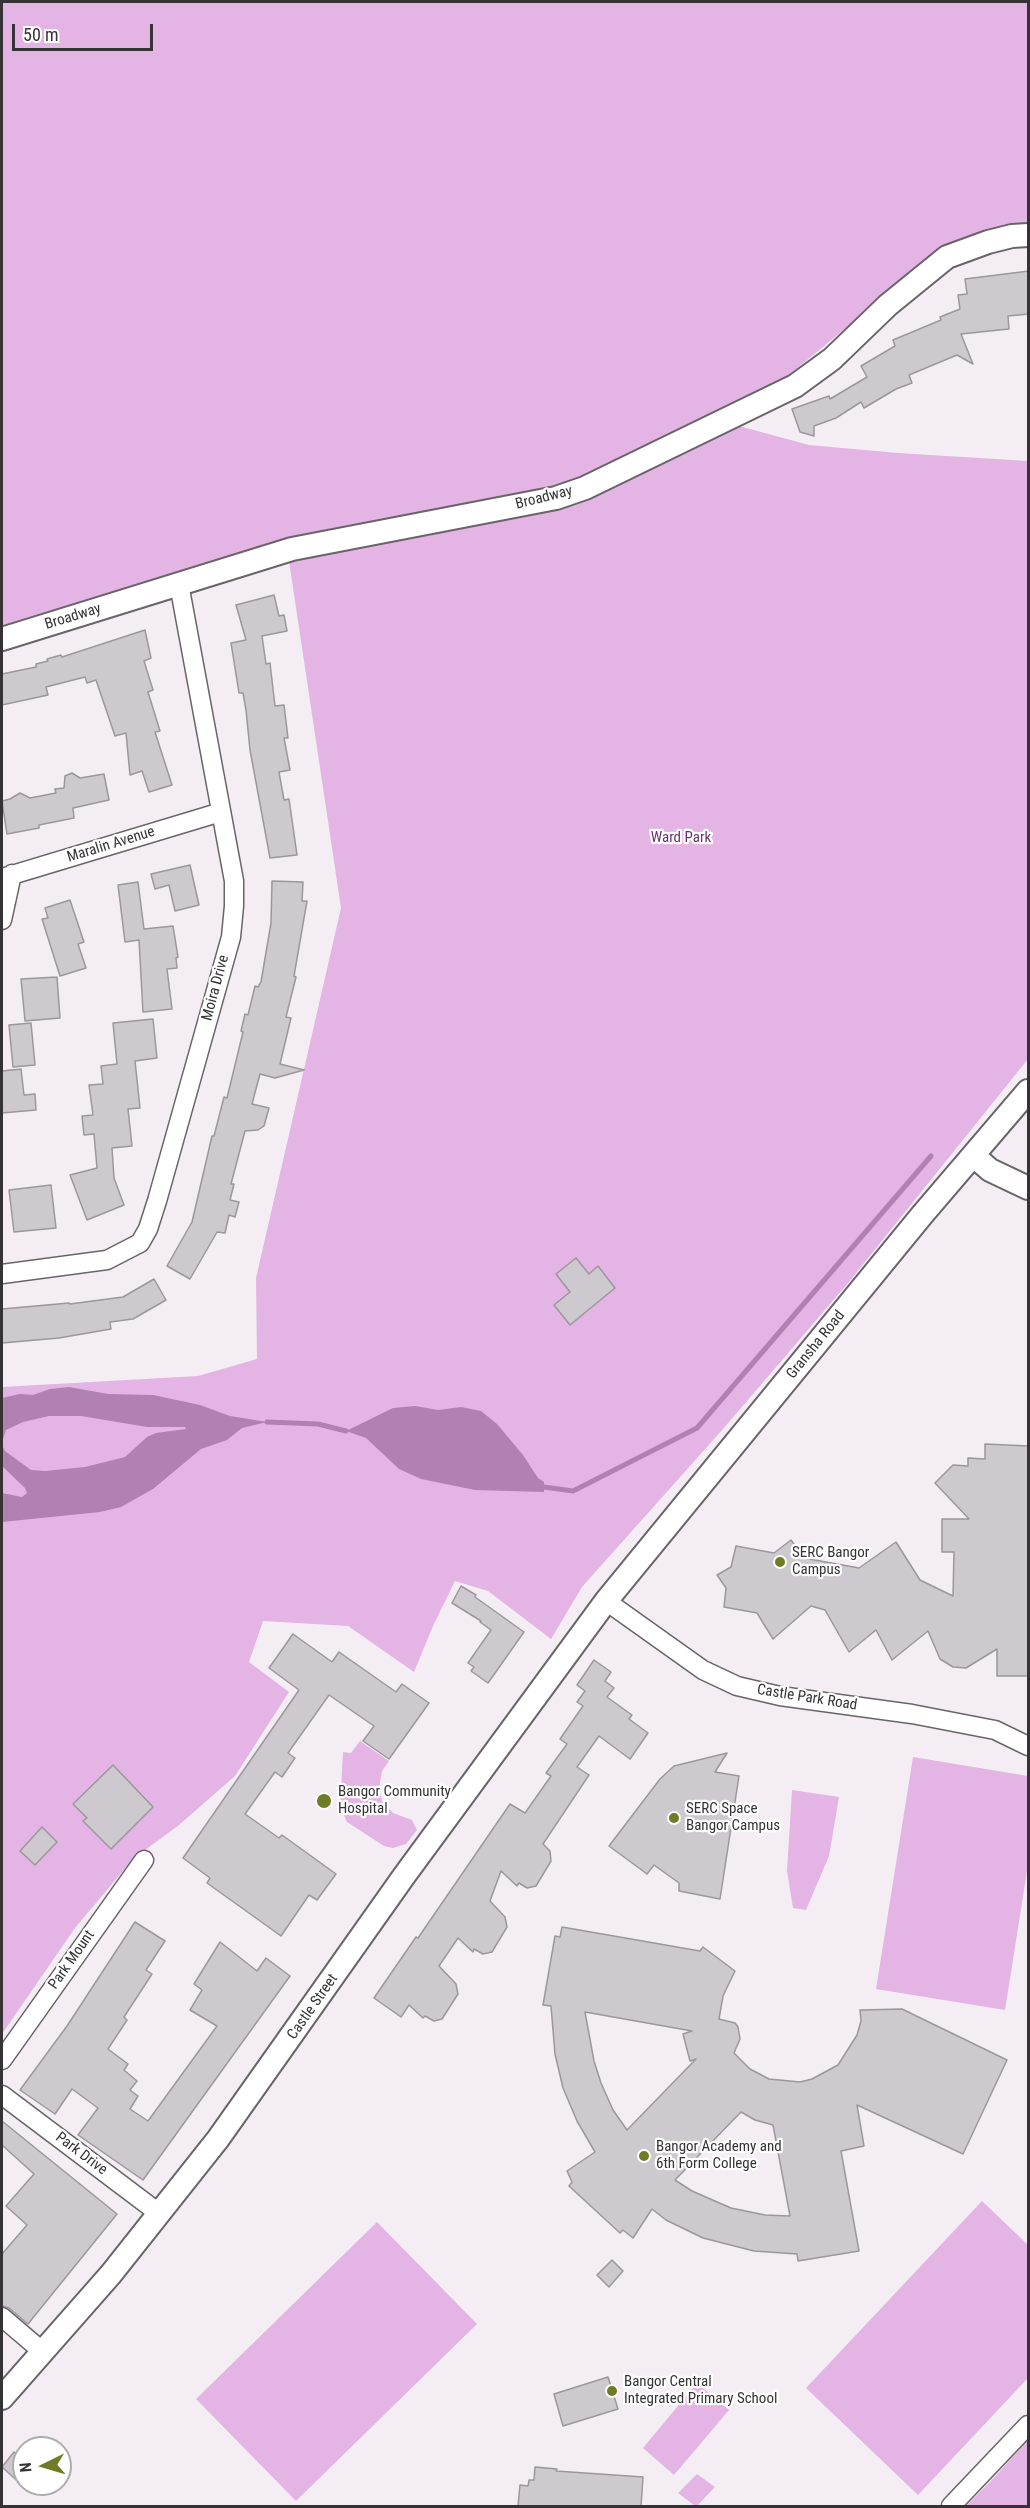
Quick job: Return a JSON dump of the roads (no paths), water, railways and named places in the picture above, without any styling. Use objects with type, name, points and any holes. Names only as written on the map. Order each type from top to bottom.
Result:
[{"type":"street","name":"Broadway","points":[[2,639],[292,549],[556,498],[585,488],[795,386],[832,358],[888,305],[947,257],[988,242],[1029,234]]},
{"type":"street","name":"Moira Drive","points":[[2,1274],[107,1260],[140,1243],[148,1230],[231,936],[234,881],[179,584]]},
{"type":"street","name":"Maralin Avenue","points":[[7,876],[221,812]]},
{"type":"street","points":[[2,920],[7,876]]},
{"type":"street","name":"Gransha Road","points":[[606,1601],[922,1215],[1029,1091]]},
{"type":"street","points":[[974,1156],[990,1170],[1029,1188]]},
{"type":"street","name":"Castle Park Road","points":[[606,1601],[703,1670],[737,1686],[780,1696],[912,1714],[995,1730],[1029,1746]]},
{"type":"street","name":"Castle Street","points":[[2,2398],[111,2274],[218,2139],[405,1876],[606,1601]]},
{"type":"street","name":"Park Mount","points":[[2,2060],[144,1860]]},
{"type":"street","name":"Park Drive","points":[[2,2095],[159,2214]]},
{"type":"street","points":[[2,2317],[43,2352]]},
{"type":"street","points":[[951,2506],[1029,2425]]},
{"type":"waterway","points":[[544,1487],[573,1491],[697,1428],[931,1156]]},
{"type":"waterway","points":[[267,1422],[318,1424],[346,1431]]},
{"type":"place","name":"SERC Bangor Campus","points":[[780,1562]]},
{"type":"place","name":"Bangor Community Hospital","points":[[324,1801]]},
{"type":"place","name":"SERC Space Bangor Campus","points":[[674,1818]]},
{"type":"place","name":"Bangor Academy and 6th Form College","points":[[644,2156]]},
{"type":"place","name":"Bangor Central Integrated Primary School","points":[[612,2391]]},
{"type":"park label","name":"Ward Park","points":[[681,838]]}]
